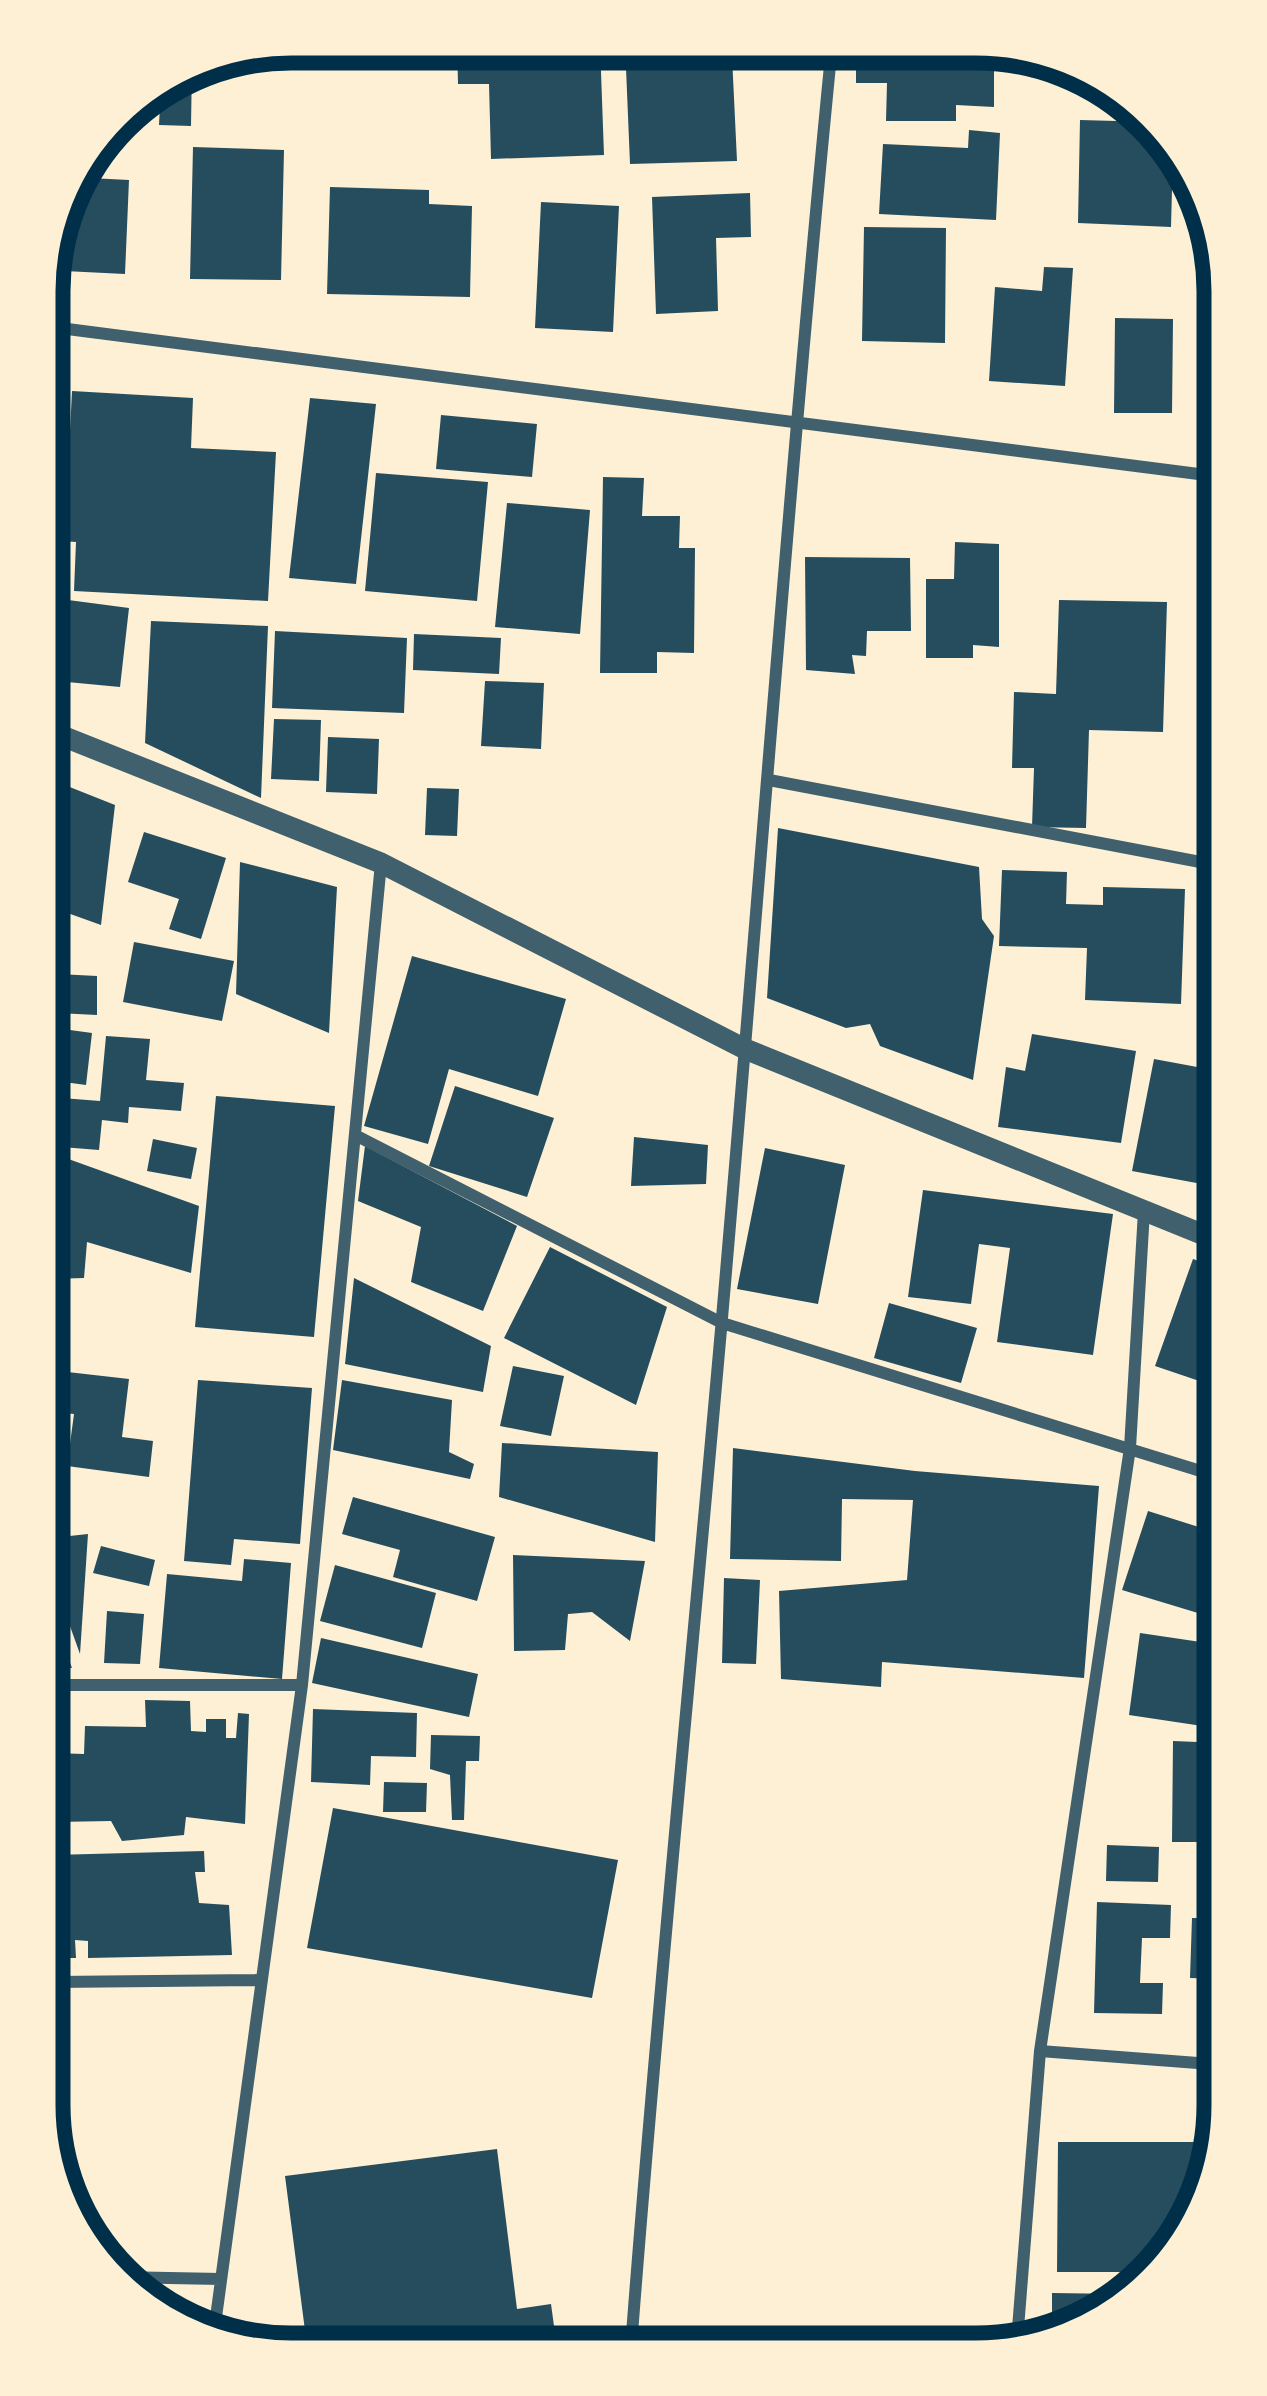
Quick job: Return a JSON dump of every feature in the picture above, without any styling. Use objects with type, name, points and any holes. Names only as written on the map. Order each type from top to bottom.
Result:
[{"type":"street","points":[[632,2333],[657,1997],[722,1323],[795,421],[830,63]]},
{"type":"street","points":[[63,328],[1204,475]]},
{"type":"street","points":[[63,736],[381,863],[745,1048],[1204,1234]]},
{"type":"street","points":[[769,780],[1204,863]]},
{"type":"street","points":[[216,2320],[302,1685],[381,863]]},
{"type":"street","points":[[355,1135],[722,1323],[1204,1472]]},
{"type":"street","points":[[1018,2329],[1040,2051],[1130,1448],[1144,1210]]},
{"type":"street","points":[[63,1685],[302,1685]]},
{"type":"street","points":[[63,1982],[261,1980]]},
{"type":"street","points":[[1040,2051],[1204,2063]]},
{"type":"street","points":[[143,2277],[221,2279]]},
{"type":"building","points":[[457,63],[601,63],[604,155],[491,159],[489,84],[458,84]]},
{"type":"building","points":[[626,63],[732,63],[737,161],[630,164]]},
{"type":"building","points":[[856,63],[994,64],[994,107],[956,105],[956,121],[886,121],[887,83],[856,83]]},
{"type":"building","points":[[192,86],[191,126],[159,125],[160,105]]},
{"type":"building","points":[[1080,120],[1127,121],[1172,176],[1171,227],[1078,223]]},
{"type":"building","points":[[969,130],[1000,133],[996,220],[879,214],[883,144],[968,148]]},
{"type":"building","points":[[193,147],[284,150],[281,280],[190,279]]},
{"type":"building","points":[[93,178],[129,180],[125,274],[64,271],[75,218]]},
{"type":"building","points":[[330,187],[429,190],[429,204],[472,206],[470,297],[327,294]]},
{"type":"building","points":[[750,193],[751,237],[716,238],[718,311],[656,314],[652,197]]},
{"type":"building","points":[[541,202],[619,206],[613,332],[535,328]]},
{"type":"building","points":[[864,227],[946,228],[945,343],[862,341]]},
{"type":"building","points":[[1199,266],[1204,291],[1204,368],[1200,368]]},
{"type":"building","points":[[1044,267],[1073,268],[1065,386],[989,381],[995,287],[1042,291]]},
{"type":"building","points":[[1115,318],[1173,319],[1172,413],[1114,413]]},
{"type":"building","points":[[72,391],[193,398],[191,448],[276,452],[268,601],[74,591],[76,542],[63,541],[63,451],[69,451]]},
{"type":"building","points":[[310,398],[376,404],[356,584],[289,578]]},
{"type":"building","points":[[441,415],[537,424],[532,477],[436,469]]},
{"type":"building","points":[[376,473],[488,482],[477,601],[365,591]]},
{"type":"building","points":[[603,477],[644,478],[642,516],[680,516],[679,548],[695,548],[694,653],[657,652],[657,673],[600,673]]},
{"type":"building","points":[[507,503],[590,510],[580,634],[495,627]]},
{"type":"building","points":[[955,542],[999,544],[999,647],[973,645],[973,658],[926,658],[926,579],[954,579]]},
{"type":"building","points":[[805,557],[910,558],[911,631],[867,631],[866,656],[852,655],[855,674],[806,670]]},
{"type":"building","points":[[63,599],[129,608],[120,687],[63,682]]},
{"type":"building","points":[[1059,600],[1167,602],[1163,732],[1089,730],[1086,828],[1032,827],[1034,768],[1012,768],[1014,692],[1056,694]]},
{"type":"building","points":[[151,621],[268,626],[261,798],[145,743]]},
{"type":"building","points":[[275,631],[407,638],[404,713],[272,708]]},
{"type":"building","points":[[414,634],[501,638],[499,674],[413,670]]},
{"type":"building","points":[[485,681],[544,683],[541,749],[481,746]]},
{"type":"building","points":[[274,719],[321,720],[319,781],[271,779]]},
{"type":"building","points":[[328,737],[379,739],[377,794],[326,792]]},
{"type":"building","points":[[63,784],[115,805],[101,925],[63,911]]},
{"type":"building","points":[[427,788],[459,789],[457,836],[425,835]]},
{"type":"building","points":[[778,828],[979,867],[982,919],[994,936],[973,1080],[880,1046],[870,1024],[846,1028],[767,998]]},
{"type":"building","points":[[144,832],[226,858],[201,939],[169,929],[179,899],[128,882]]},
{"type":"building","points":[[240,862],[337,887],[329,1033],[236,994]]},
{"type":"building","points":[[1002,870],[1067,872],[1066,904],[1103,905],[1103,887],[1185,889],[1181,1004],[1085,1000],[1087,948],[999,946]]},
{"type":"building","points":[[134,942],[234,961],[222,1021],[123,1002]]},
{"type":"building","points":[[412,956],[566,999],[538,1096],[449,1069],[428,1144],[364,1126]]},
{"type":"building","points":[[63,974],[97,976],[97,1015],[63,1013]]},
{"type":"building","points":[[63,1029],[92,1033],[86,1085],[63,1082]]},
{"type":"building","points":[[1032,1034],[1136,1051],[1121,1143],[998,1127],[1006,1067],[1025,1071]]},
{"type":"building","points":[[106,1036],[150,1039],[146,1080],[184,1083],[181,1111],[129,1107],[128,1123],[102,1120],[99,1150],[63,1147],[63,1098],[100,1101]]},
{"type":"building","points":[[1154,1059],[1204,1068],[1199,1122],[1204,1123],[1204,1184],[1132,1171]]},
{"type":"building","points":[[455,1086],[554,1118],[527,1197],[429,1166]]},
{"type":"building","points":[[216,1096],[335,1106],[314,1337],[195,1327]]},
{"type":"building","points":[[634,1137],[708,1145],[706,1184],[631,1186]]},
{"type":"building","points":[[153,1139],[197,1148],[191,1179],[147,1171]]},
{"type":"building","points":[[365,1146],[517,1226],[483,1311],[411,1282],[421,1227],[358,1201]]},
{"type":"building","points":[[765,1148],[845,1165],[818,1304],[737,1289]]},
{"type":"building","points":[[63,1157],[199,1206],[191,1273],[87,1242],[84,1278],[63,1279]]},
{"type":"building","points":[[923,1190],[1113,1214],[1093,1355],[997,1342],[1010,1248],[979,1244],[971,1304],[908,1297]]},
{"type":"building","points":[[550,1247],[667,1307],[636,1405],[504,1338]]},
{"type":"building","points":[[1193,1259],[1204,1263],[1204,1383],[1155,1366]]},
{"type":"building","points":[[354,1278],[491,1346],[483,1392],[345,1364]]},
{"type":"building","points":[[889,1303],[977,1328],[961,1383],[874,1358]]},
{"type":"building","points":[[513,1366],[564,1376],[551,1436],[500,1426]]},
{"type":"building","points":[[63,1371],[129,1379],[122,1437],[153,1441],[149,1477],[67,1466],[74,1414],[63,1413]]},
{"type":"building","points":[[198,1380],[312,1388],[300,1544],[234,1539],[231,1565],[184,1561]]},
{"type":"building","points":[[342,1380],[452,1400],[449,1452],[474,1464],[470,1479],[333,1450]]},
{"type":"building","points":[[502,1443],[658,1452],[655,1542],[499,1497]]},
{"type":"building","points":[[733,1448],[915,1471],[1099,1486],[1084,1678],[882,1662],[881,1687],[781,1679],[779,1591],[907,1580],[913,1500],[842,1499],[841,1561],[730,1559]]},
{"type":"building","points":[[353,1497],[495,1537],[477,1601],[393,1577],[400,1550],[342,1534]]},
{"type":"building","points":[[1148,1511],[1204,1529],[1204,1615],[1122,1590]]},
{"type":"building","points":[[88,1534],[80,1654],[63,1607],[63,1537]]},
{"type":"building","points":[[101,1546],[155,1560],[149,1586],[93,1573]]},
{"type":"building","points":[[513,1555],[645,1561],[630,1641],[592,1612],[568,1614],[565,1650],[514,1651]]},
{"type":"building","points":[[244,1559],[291,1563],[282,1679],[159,1668],[167,1574],[242,1581]]},
{"type":"building","points":[[335,1565],[436,1593],[422,1648],[320,1621]]},
{"type":"building","points":[[724,1578],[760,1580],[756,1664],[722,1663]]},
{"type":"building","points":[[107,1611],[144,1614],[140,1664],[104,1663]]},
{"type":"building","points":[[1140,1633],[1204,1642],[1204,1726],[1129,1715]]},
{"type":"building","points":[[321,1638],[478,1674],[469,1717],[312,1683]]},
{"type":"building","points":[[63,1643],[72,1668],[63,1667]]},
{"type":"building","points":[[145,1700],[190,1701],[191,1731],[206,1732],[206,1719],[226,1719],[226,1738],[236,1738],[238,1713],[249,1714],[245,1824],[186,1817],[184,1835],[122,1841],[111,1821],[63,1822],[63,1753],[84,1754],[85,1726],[146,1727]]},
{"type":"building","points":[[313,1709],[417,1713],[416,1757],[371,1756],[370,1785],[311,1782]]},
{"type":"building","points":[[431,1735],[480,1736],[479,1761],[466,1761],[464,1820],[452,1820],[450,1775],[430,1769]]},
{"type":"building","points":[[1173,1741],[1204,1742],[1204,1842],[1172,1842]]},
{"type":"building","points":[[384,1782],[427,1783],[426,1812],[383,1812]]},
{"type":"building","points":[[333,1808],[618,1860],[592,1998],[307,1948]]},
{"type":"building","points":[[1107,1845],[1159,1847],[1158,1882],[1106,1881]]},
{"type":"building","points":[[204,1851],[205,1872],[195,1872],[199,1903],[229,1905],[232,1955],[88,1958],[88,1941],[75,1940],[76,1958],[63,1958],[63,1855]]},
{"type":"building","points":[[1097,1902],[1171,1905],[1170,1938],[1142,1938],[1140,1983],[1163,1983],[1162,2014],[1094,2013]]},
{"type":"building","points":[[1192,1918],[1204,1918],[1204,1978],[1190,1978]]},
{"type":"building","points":[[1058,2142],[1201,2142],[1192,2178],[1166,2232],[1130,2272],[1057,2272]]},
{"type":"building","points":[[497,2149],[517,2309],[551,2304],[555,2333],[305,2333],[285,2176]]},
{"type":"building","points":[[1052,2293],[1104,2294],[1077,2309],[1052,2320]]}]
